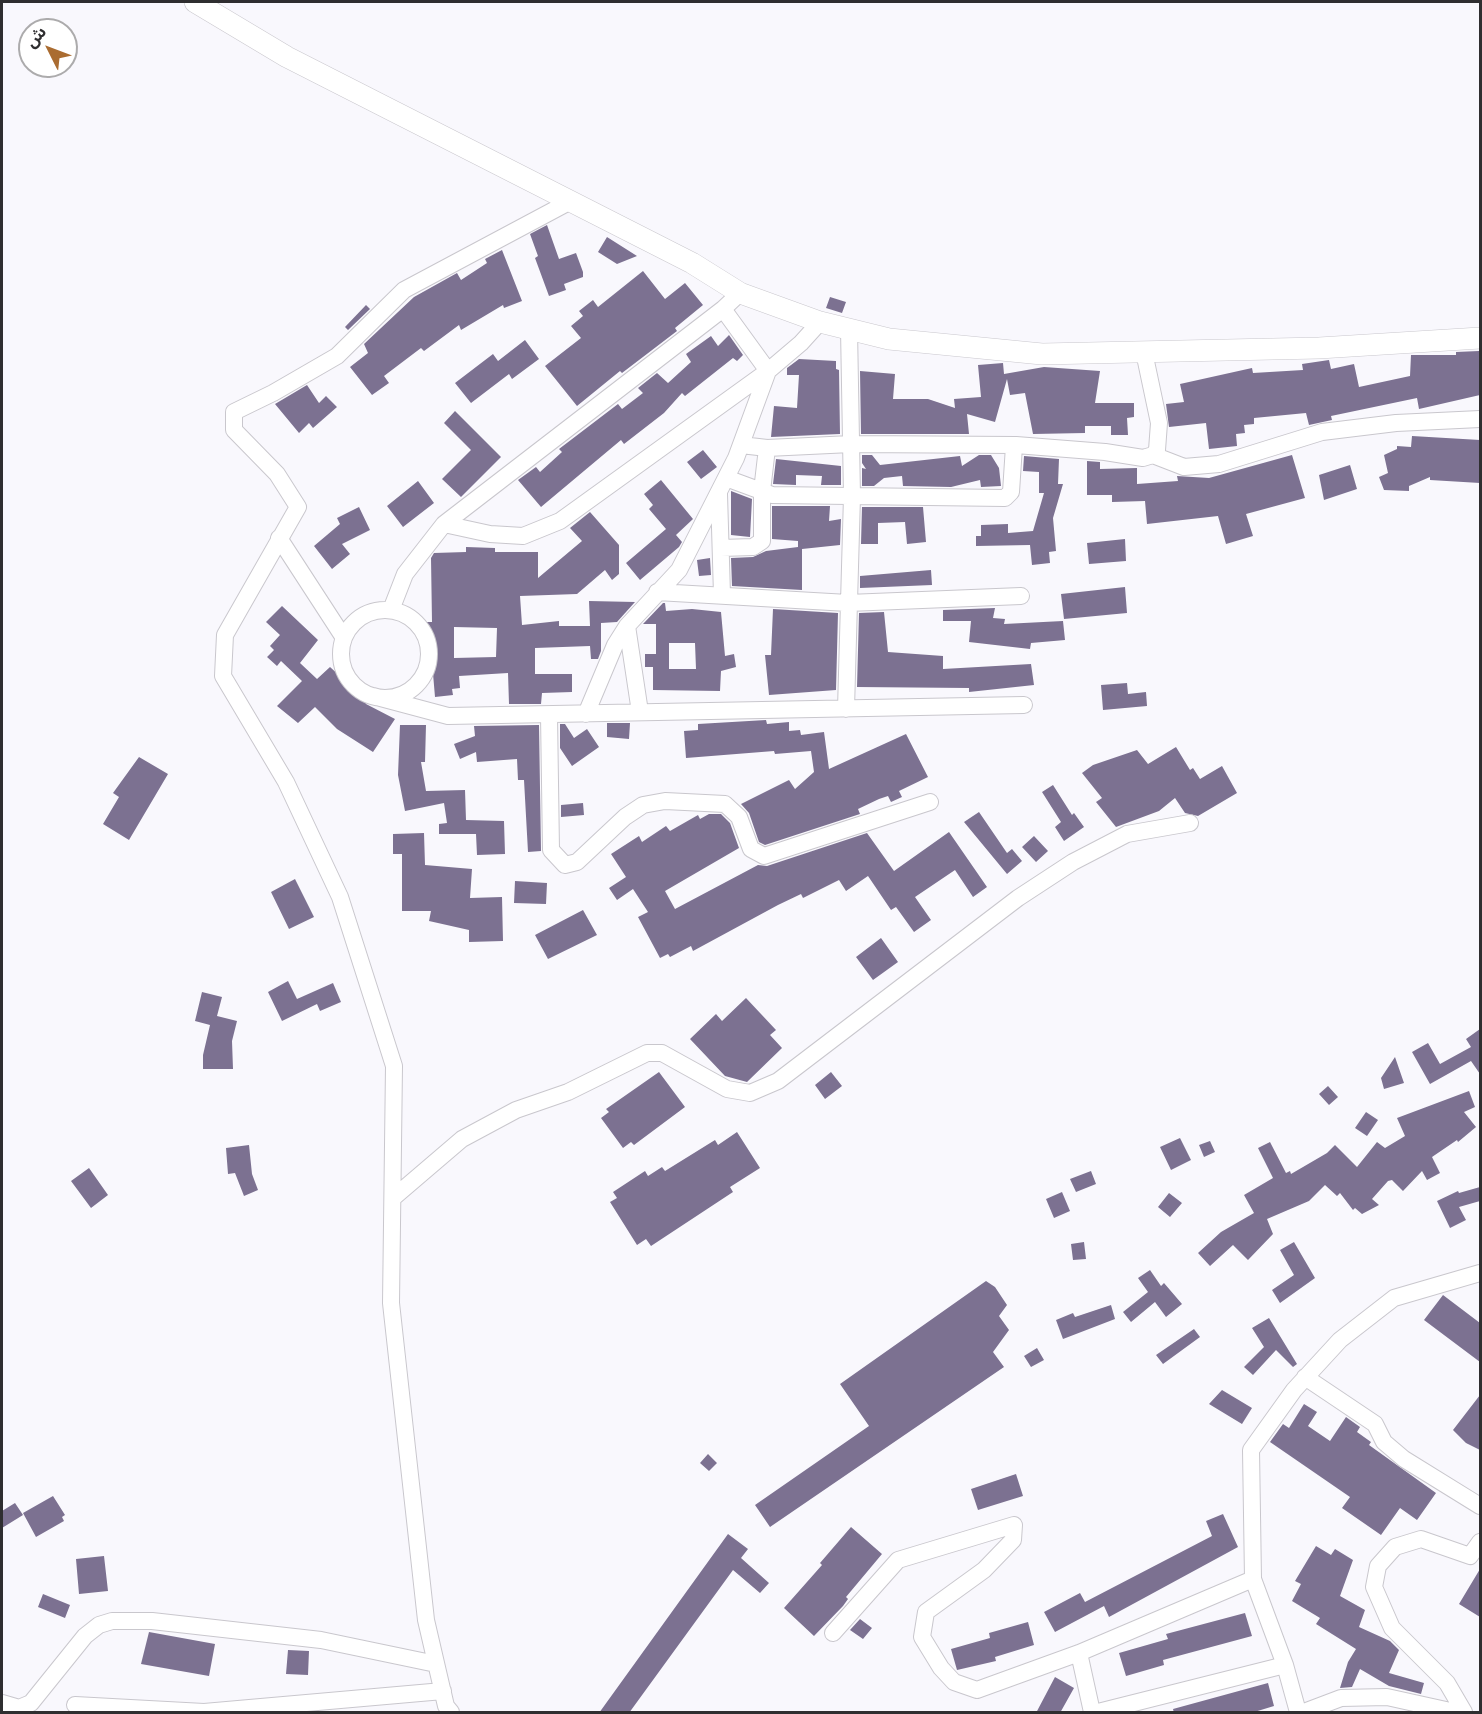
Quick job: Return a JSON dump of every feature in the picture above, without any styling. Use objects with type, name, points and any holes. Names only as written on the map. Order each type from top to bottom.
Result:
[{"type":"street","points":[[195,2],[287,57],[692,263],[740,293],[820,322],[890,339],[1042,354],[1319,348],[1480,338]]},
{"type":"street","points":[[451,1713],[446,1706],[426,1620],[391,1303],[394,1066],[340,897],[286,782],[223,676],[225,635],[298,507],[277,474],[234,430],[234,412],[273,393],[337,356],[404,290],[569,202]]},
{"type":"street","points":[[391,610],[405,574],[444,524],[723,309],[740,293]]},
{"type":"street","points":[[723,309],[768,371]]},
{"type":"street","points":[[444,524],[490,534],[523,536],[560,521],[768,371],[801,343],[820,322]]},
{"type":"street","points":[[846,709],[852,496],[849,329]]},
{"type":"street","points":[[741,445],[767,448],[851,444],[1014,446],[1105,452],[1143,458],[1153,455],[1157,450],[1159,423],[1144,352]]},
{"type":"street","points":[[586,714],[615,645],[627,626],[679,570],[741,445],[768,371]]},
{"type":"street","points":[[1153,455],[1184,467],[1219,464],[1322,432],[1396,423],[1480,419]]},
{"type":"street","points":[[722,485],[762,491],[772,495],[1005,498],[1011,492],[1014,446]]},
{"type":"street","points":[[721,548],[759,545],[762,542],[762,491],[767,448]]},
{"type":"street","points":[[722,485],[722,595]]},
{"type":"street","points":[[279,538],[344,638]]},
{"type":"street","points":[[657,592],[848,603],[1022,596]]},
{"type":"street","points":[[373,696],[387,698],[407,691],[423,677],[428,663],[429,649],[425,635],[417,623],[405,614],[391,610],[377,611],[363,616],[352,625],[344,638],[341,652],[343,666],[349,680],[360,690],[373,696],[448,716],[1024,705]]},
{"type":"street","points":[[627,626],[640,712]]},
{"type":"street","points":[[549,715],[551,850],[557,860],[565,866],[577,862],[643,805],[665,801],[725,804],[739,817],[751,849],[764,856],[930,802]]},
{"type":"street","points":[[393,1198],[462,1138],[516,1110],[568,1092],[647,1053],[662,1053],[727,1089],[750,1093],[778,1081],[1018,898],[1073,862],[1127,834],[1190,823]]},
{"type":"street","points":[[1298,1713],[1285,1665],[1253,1579],[1251,1450],[1305,1377],[1340,1340],[1394,1298],[1480,1272]]},
{"type":"street","points":[[1305,1377],[1375,1424],[1384,1442],[1404,1459],[1480,1506]]},
{"type":"street","points":[[833,1633],[898,1560],[1014,1525],[1013,1540],[984,1570],[926,1612],[922,1637],[926,1646],[954,1682],[977,1690],[1079,1653],[1253,1579]]},
{"type":"street","points":[[1464,1713],[1447,1683],[1392,1628],[1374,1587],[1378,1566],[1395,1547],[1421,1539],[1470,1556],[1480,1542]]},
{"type":"street","points":[[2,1703],[19,1708],[31,1703],[85,1636],[99,1625],[112,1621],[152,1621],[321,1640],[436,1664]]},
{"type":"street","points":[[1079,1653],[1092,1713]]},
{"type":"street","points":[[1098,1713],[1285,1665]]},
{"type":"street","points":[[75,1705],[204,1712],[443,1691]]},
{"type":"street","points":[[1304,1713],[1341,1698],[1387,1697],[1455,1713]]},
{"type":"building","points":[[547,225],[559,259],[576,253],[583,272],[583,277],[564,284],[566,290],[549,296],[535,258],[538,256],[530,234]]},
{"type":"building","points":[[607,237],[637,256],[617,264],[598,252]]},
{"type":"building","points":[[502,250],[522,301],[504,308],[503,305],[461,330],[459,325],[424,351],[421,348],[384,376],[389,383],[372,395],[350,367],[368,353],[364,344],[414,297],[457,273],[461,280],[487,263],[485,259]]},
{"type":"building","points":[[643,271],[665,299],[685,283],[703,305],[675,328],[677,331],[622,373],[620,371],[577,406],[545,366],[581,338],[571,326],[583,316],[579,311],[593,300],[598,307]]},
{"type":"building","points":[[830,297],[846,302],[842,313],[826,308]]},
{"type":"building","points":[[366,305],[370,309],[348,330],[345,327]]},
{"type":"building","points":[[729,335],[743,355],[737,361],[733,358],[685,396],[682,393],[664,413],[624,444],[621,440],[541,507],[518,480],[536,467],[540,472],[562,452],[559,449],[618,404],[622,409],[643,393],[638,388],[657,373],[668,383],[691,362],[686,354],[711,336],[718,346]]},
{"type":"building","points":[[525,340],[539,359],[512,379],[509,374],[471,403],[455,383],[493,354],[498,361]]},
{"type":"building","points":[[1479,351],[1480,395],[1419,409],[1417,398],[1331,416],[1332,420],[1309,425],[1306,413],[1254,418],[1254,424],[1244,425],[1245,433],[1236,434],[1237,446],[1209,449],[1206,423],[1169,427],[1166,404],[1184,402],[1180,384],[1252,368],[1253,373],[1303,370],[1302,364],[1329,360],[1331,369],[1354,364],[1359,387],[1410,376],[1411,355],[1456,355],[1456,352]]},
{"type":"building","points":[[799,359],[836,361],[836,369],[839,370],[840,434],[771,437],[774,406],[797,408],[799,375],[787,375],[787,368]]},
{"type":"building","points":[[1003,363],[1004,374],[1044,367],[1100,371],[1095,403],[1134,403],[1134,417],[1127,418],[1128,435],[1111,435],[1111,426],[1085,426],[1085,433],[1033,434],[1025,393],[1010,395],[1007,379],[995,422],[967,414],[969,434],[861,434],[860,371],[895,374],[893,399],[928,399],[955,408],[954,399],[981,397],[978,365]]},
{"type":"building","points":[[307,385],[319,403],[326,396],[337,407],[313,428],[309,423],[299,433],[275,404]]},
{"type":"building","points":[[455,411],[501,457],[461,497],[442,479],[471,450],[444,423]]},
{"type":"building","points":[[1412,436],[1480,440],[1480,483],[1430,480],[1430,477],[1409,486],[1409,491],[1384,490],[1379,477],[1388,473],[1384,455],[1397,449],[1397,446],[1411,447]]},
{"type":"building","points":[[703,450],[717,467],[701,479],[687,462]]},
{"type":"building","points":[[862,455],[872,455],[880,465],[960,456],[962,466],[979,455],[991,455],[999,468],[1001,486],[981,487],[980,480],[951,487],[903,486],[902,476],[884,478],[874,486],[862,486],[862,468],[866,469],[862,463]]},
{"type":"building","points":[[1292,455],[1305,498],[1246,514],[1253,536],[1226,544],[1218,516],[1147,524],[1145,501],[1112,502],[1112,495],[1087,495],[1087,461],[1100,462],[1100,469],[1137,468],[1137,484],[1178,481],[1177,476],[1209,478]]},
{"type":"building","points":[[1024,456],[1059,459],[1058,484],[1063,484],[1053,518],[1056,551],[1049,552],[1050,563],[1032,565],[1030,545],[976,546],[976,536],[981,536],[981,525],[1008,524],[1008,533],[1033,531],[1044,493],[1039,493],[1039,472],[1023,471]]},
{"type":"building","points":[[776,459],[841,466],[841,485],[821,485],[822,476],[796,475],[796,485],[773,484]]},
{"type":"building","points":[[1350,465],[1357,489],[1324,500],[1319,475]]},
{"type":"building","points":[[661,480],[693,519],[676,535],[682,542],[679,547],[640,580],[626,563],[666,529],[649,509],[653,505],[644,494]]},
{"type":"building","points":[[418,481],[434,503],[403,527],[387,506]]},
{"type":"building","points":[[731,491],[752,499],[750,537],[731,535]]},
{"type":"building","points":[[772,506],[830,506],[829,521],[841,519],[840,545],[802,549],[802,590],[732,586],[731,558],[753,557],[766,551],[798,547],[798,541],[772,539]]},
{"type":"building","points":[[359,507],[370,530],[342,544],[350,554],[332,569],[314,546],[340,524],[337,518]]},
{"type":"building","points":[[862,507],[923,507],[926,542],[907,544],[905,522],[878,523],[878,544],[861,544]]},
{"type":"building","points":[[590,512],[619,545],[619,574],[612,580],[605,570],[577,594],[520,596],[522,625],[559,621],[559,626],[590,626],[589,601],[635,602],[617,622],[601,623],[601,651],[598,659],[591,659],[590,646],[535,648],[535,674],[572,674],[572,692],[542,693],[541,704],[509,704],[508,673],[459,676],[460,688],[452,689],[453,695],[435,697],[431,650],[426,650],[426,622],[432,622],[431,558],[434,553],[466,552],[466,547],[495,548],[495,552],[538,552],[538,578],[582,541],[570,528]],"holes":[[[454,627],[497,628],[496,657],[454,658]]]},
{"type":"building","points":[[1125,539],[1126,561],[1089,564],[1087,543]]},
{"type":"building","points":[[710,558],[711,575],[699,576],[697,560]]},
{"type":"building","points":[[931,570],[932,585],[860,588],[860,576]]},
{"type":"building","points":[[1125,587],[1127,613],[1064,619],[1061,594]]},
{"type":"building","points":[[663,603],[665,603],[666,611],[692,609],[721,612],[725,656],[734,654],[736,667],[721,671],[720,691],[653,690],[653,667],[645,667],[645,654],[656,654],[656,624],[643,624]],"holes":[[[669,643],[695,643],[696,669],[669,669]]]},
{"type":"building","points":[[282,606],[318,640],[300,663],[317,679],[330,667],[363,697],[366,704],[395,719],[373,752],[337,729],[315,707],[298,723],[277,706],[302,681],[281,661],[277,666],[267,657],[274,650],[270,646],[280,635],[266,622]]},
{"type":"building","points":[[995,608],[993,618],[1005,619],[1004,624],[1063,621],[1065,640],[1031,643],[1030,649],[969,642],[971,621],[943,621],[943,610]]},
{"type":"building","points":[[773,609],[838,613],[836,690],[769,695],[765,655],[771,655]]},
{"type":"building","points":[[884,612],[888,652],[943,656],[943,669],[1031,664],[1034,685],[969,692],[969,688],[857,687],[859,613]]},
{"type":"building","points":[[1127,683],[1128,694],[1146,692],[1147,706],[1103,710],[1101,685]]},
{"type":"building","points":[[766,720],[767,724],[789,722],[789,731],[800,730],[801,735],[824,732],[829,769],[906,734],[928,777],[899,791],[902,797],[891,802],[888,796],[879,799],[858,809],[860,814],[765,845],[759,842],[749,813],[741,804],[789,780],[795,789],[814,772],[811,751],[775,754],[774,751],[686,758],[684,731],[698,730],[698,724]]},
{"type":"building","points":[[607,723],[630,723],[629,739],[607,737]]},
{"type":"building","points":[[560,724],[565,724],[574,738],[587,729],[599,747],[572,766],[560,748]]},
{"type":"building","points":[[400,725],[426,725],[425,762],[421,762],[426,791],[465,790],[466,820],[504,821],[505,854],[477,855],[476,834],[439,834],[439,824],[447,823],[444,803],[405,811],[398,775]]},
{"type":"building","points":[[539,725],[541,851],[528,852],[524,780],[518,780],[517,759],[477,762],[476,752],[460,759],[454,744],[475,736],[474,726]]},
{"type":"building","points":[[1176,747],[1190,770],[1193,768],[1200,779],[1222,766],[1237,793],[1198,816],[1185,813],[1175,798],[1159,811],[1116,827],[1096,802],[1102,798],[1082,773],[1093,765],[1137,750],[1148,764]]},
{"type":"building","points":[[139,757],[168,774],[129,840],[103,824],[119,797],[113,793]]},
{"type":"building","points":[[1053,785],[1072,815],[1074,813],[1084,827],[1064,841],[1055,827],[1061,822],[1042,792]]},
{"type":"building","points":[[583,803],[584,815],[561,817],[561,805]]},
{"type":"building","points":[[979,812],[1007,853],[1012,849],[1022,861],[1007,874],[964,822]]},
{"type":"building","points":[[709,814],[721,814],[730,823],[739,848],[665,891],[675,909],[758,865],[767,866],[867,833],[894,871],[949,832],[987,887],[973,897],[955,870],[915,897],[931,920],[914,932],[896,907],[891,910],[868,876],[846,891],[839,880],[803,898],[801,894],[778,905],[693,951],[691,946],[670,957],[668,954],[660,958],[638,917],[648,912],[633,889],[617,900],[609,888],[626,877],[611,854],[639,836],[642,842],[666,826],[670,831],[698,815],[700,819]]},
{"type":"building","points":[[424,833],[425,865],[472,869],[470,898],[502,897],[503,941],[469,942],[469,930],[429,921],[431,911],[402,911],[402,854],[393,854],[393,834]]},
{"type":"building","points":[[1034,836],[1048,851],[1036,862],[1022,847]]},
{"type":"building","points":[[295,879],[314,917],[289,929],[271,892]]},
{"type":"building","points":[[515,881],[547,883],[546,904],[514,903]]},
{"type":"building","points":[[583,910],[597,935],[548,959],[535,935]]},
{"type":"building","points":[[881,938],[898,962],[873,980],[856,957]]},
{"type":"building","points":[[288,981],[297,999],[333,983],[341,1002],[320,1011],[317,1004],[282,1021],[268,992]]},
{"type":"building","points":[[202,992],[222,997],[217,1016],[237,1021],[232,1041],[233,1069],[203,1069],[203,1055],[210,1025],[195,1021]]},
{"type":"building","points":[[746,998],[776,1030],[770,1035],[782,1048],[747,1082],[725,1076],[690,1039],[716,1014],[722,1021]]},
{"type":"building","points":[[1480,1029],[1480,1074],[1471,1061],[1430,1084],[1412,1052],[1428,1043],[1440,1064],[1471,1047],[1466,1039]]},
{"type":"building","points":[[1395,1057],[1404,1083],[1384,1089],[1381,1078]]},
{"type":"building","points":[[659,1072],[685,1107],[634,1145],[631,1142],[623,1148],[601,1118],[609,1112],[606,1109]]},
{"type":"building","points":[[831,1072],[842,1086],[825,1099],[815,1085]]},
{"type":"building","points":[[1328,1086],[1338,1097],[1329,1105],[1319,1094]]},
{"type":"building","points":[[1469,1091],[1475,1107],[1464,1112],[1476,1127],[1458,1142],[1457,1140],[1432,1157],[1440,1173],[1427,1180],[1422,1171],[1403,1191],[1392,1180],[1388,1181],[1372,1199],[1379,1205],[1362,1214],[1355,1208],[1353,1210],[1340,1193],[1337,1196],[1325,1185],[1309,1201],[1267,1219],[1273,1234],[1248,1260],[1233,1245],[1210,1266],[1198,1253],[1221,1232],[1254,1213],[1244,1195],[1273,1178],[1258,1148],[1270,1142],[1286,1173],[1290,1171],[1291,1174],[1327,1153],[1335,1145],[1357,1167],[1377,1142],[1385,1148],[1405,1136],[1397,1118]]},
{"type":"building","points":[[1366,1112],[1378,1120],[1367,1136],[1355,1128]]},
{"type":"building","points":[[737,1132],[760,1168],[730,1187],[733,1192],[651,1246],[646,1239],[637,1245],[610,1202],[617,1198],[613,1192],[645,1171],[648,1176],[662,1167],[665,1171],[715,1140],[718,1145]]},
{"type":"building","points":[[1180,1138],[1191,1160],[1171,1170],[1160,1147]]},
{"type":"building","points":[[1210,1141],[1215,1152],[1204,1157],[1199,1145]]},
{"type":"building","points":[[249,1145],[252,1174],[258,1190],[244,1196],[235,1173],[228,1174],[226,1148]]},
{"type":"building","points":[[89,1168],[108,1195],[91,1208],[71,1181]]},
{"type":"building","points":[[1091,1171],[1096,1184],[1076,1192],[1070,1179]]},
{"type":"building","points":[[1480,1187],[1480,1201],[1459,1207],[1466,1220],[1450,1228],[1437,1201],[1458,1191],[1459,1193]]},
{"type":"building","points":[[1062,1192],[1070,1211],[1054,1218],[1046,1199]]},
{"type":"building","points":[[1169,1193],[1182,1203],[1170,1217],[1158,1207]]},
{"type":"building","points":[[1084,1242],[1086,1259],[1073,1260],[1071,1244]]},
{"type":"building","points":[[1294,1242],[1315,1278],[1280,1303],[1272,1290],[1294,1275],[1280,1250]]},
{"type":"building","points":[[1150,1270],[1161,1286],[1164,1283],[1182,1304],[1166,1317],[1155,1302],[1131,1322],[1123,1312],[1148,1292],[1138,1278]]},
{"type":"building","points":[[986,1281],[995,1287],[1007,1305],[999,1316],[1009,1330],[993,1352],[1004,1367],[770,1527],[755,1505],[869,1426],[840,1384]]},
{"type":"building","points":[[1443,1295],[1480,1323],[1480,1362],[1424,1320]]},
{"type":"building","points":[[1111,1305],[1115,1319],[1063,1339],[1056,1320],[1073,1313],[1075,1317]]},
{"type":"building","points":[[1269,1318],[1297,1364],[1293,1367],[1276,1350],[1253,1375],[1244,1367],[1264,1347],[1252,1328]]},
{"type":"building","points":[[1194,1329],[1200,1337],[1163,1364],[1156,1355]]},
{"type":"building","points":[[1037,1348],[1044,1360],[1031,1367],[1024,1356]]},
{"type":"building","points":[[1222,1390],[1252,1408],[1242,1424],[1209,1404]]},
{"type":"building","points":[[1480,1395],[1480,1450],[1466,1443],[1453,1430]]},
{"type":"building","points":[[1304,1404],[1317,1412],[1308,1426],[1330,1441],[1346,1417],[1360,1427],[1357,1432],[1371,1442],[1369,1445],[1436,1493],[1417,1520],[1400,1508],[1381,1535],[1342,1508],[1350,1497],[1270,1442],[1283,1424],[1289,1428]]},
{"type":"building","points":[[708,1454],[717,1463],[709,1471],[700,1463]]},
{"type":"building","points":[[1016,1474],[1023,1496],[978,1510],[971,1489]]},
{"type":"building","points":[[53,1496],[65,1515],[62,1517],[64,1521],[36,1537],[23,1513]]},
{"type":"building","points":[[15,1503],[23,1515],[2,1528],[2,1511]]},
{"type":"building","points":[[1223,1514],[1238,1547],[1109,1617],[1104,1606],[1055,1632],[1044,1612],[1080,1593],[1085,1602],[1212,1536],[1206,1521]]},
{"type":"building","points":[[851,1527],[882,1554],[846,1597],[848,1599],[843,1606],[814,1636],[784,1608],[822,1565],[820,1563]]},
{"type":"building","points":[[728,1534],[748,1549],[741,1558],[769,1583],[760,1593],[733,1570],[629,1713],[599,1713]]},
{"type":"building","points":[[1316,1546],[1331,1555],[1335,1549],[1353,1560],[1340,1596],[1365,1610],[1359,1627],[1390,1641],[1399,1650],[1389,1673],[1424,1683],[1421,1694],[1389,1686],[1360,1669],[1352,1687],[1340,1688],[1348,1662],[1356,1649],[1316,1624],[1320,1618],[1292,1601],[1301,1584],[1295,1581]]},
{"type":"building","points":[[104,1556],[108,1591],[79,1594],[76,1559]]},
{"type":"building","points":[[1480,1569],[1480,1617],[1459,1604]]},
{"type":"building","points":[[43,1594],[70,1605],[65,1618],[38,1607]]},
{"type":"building","points":[[1245,1613],[1252,1636],[1163,1660],[1164,1665],[1126,1676],[1119,1653],[1168,1639],[1166,1634]]},
{"type":"building","points":[[860,1619],[872,1628],[863,1639],[850,1630]]},
{"type":"building","points":[[1028,1622],[1034,1645],[995,1657],[996,1661],[957,1670],[951,1649],[990,1638],[989,1633]]},
{"type":"building","points":[[149,1632],[215,1644],[209,1676],[141,1664]]},
{"type":"building","points":[[288,1650],[309,1651],[308,1675],[286,1674]]},
{"type":"building","points":[[1055,1677],[1074,1688],[1060,1713],[1036,1713]]},
{"type":"building","points":[[1268,1683],[1274,1706],[1251,1713],[1174,1713],[1173,1709]]}]
